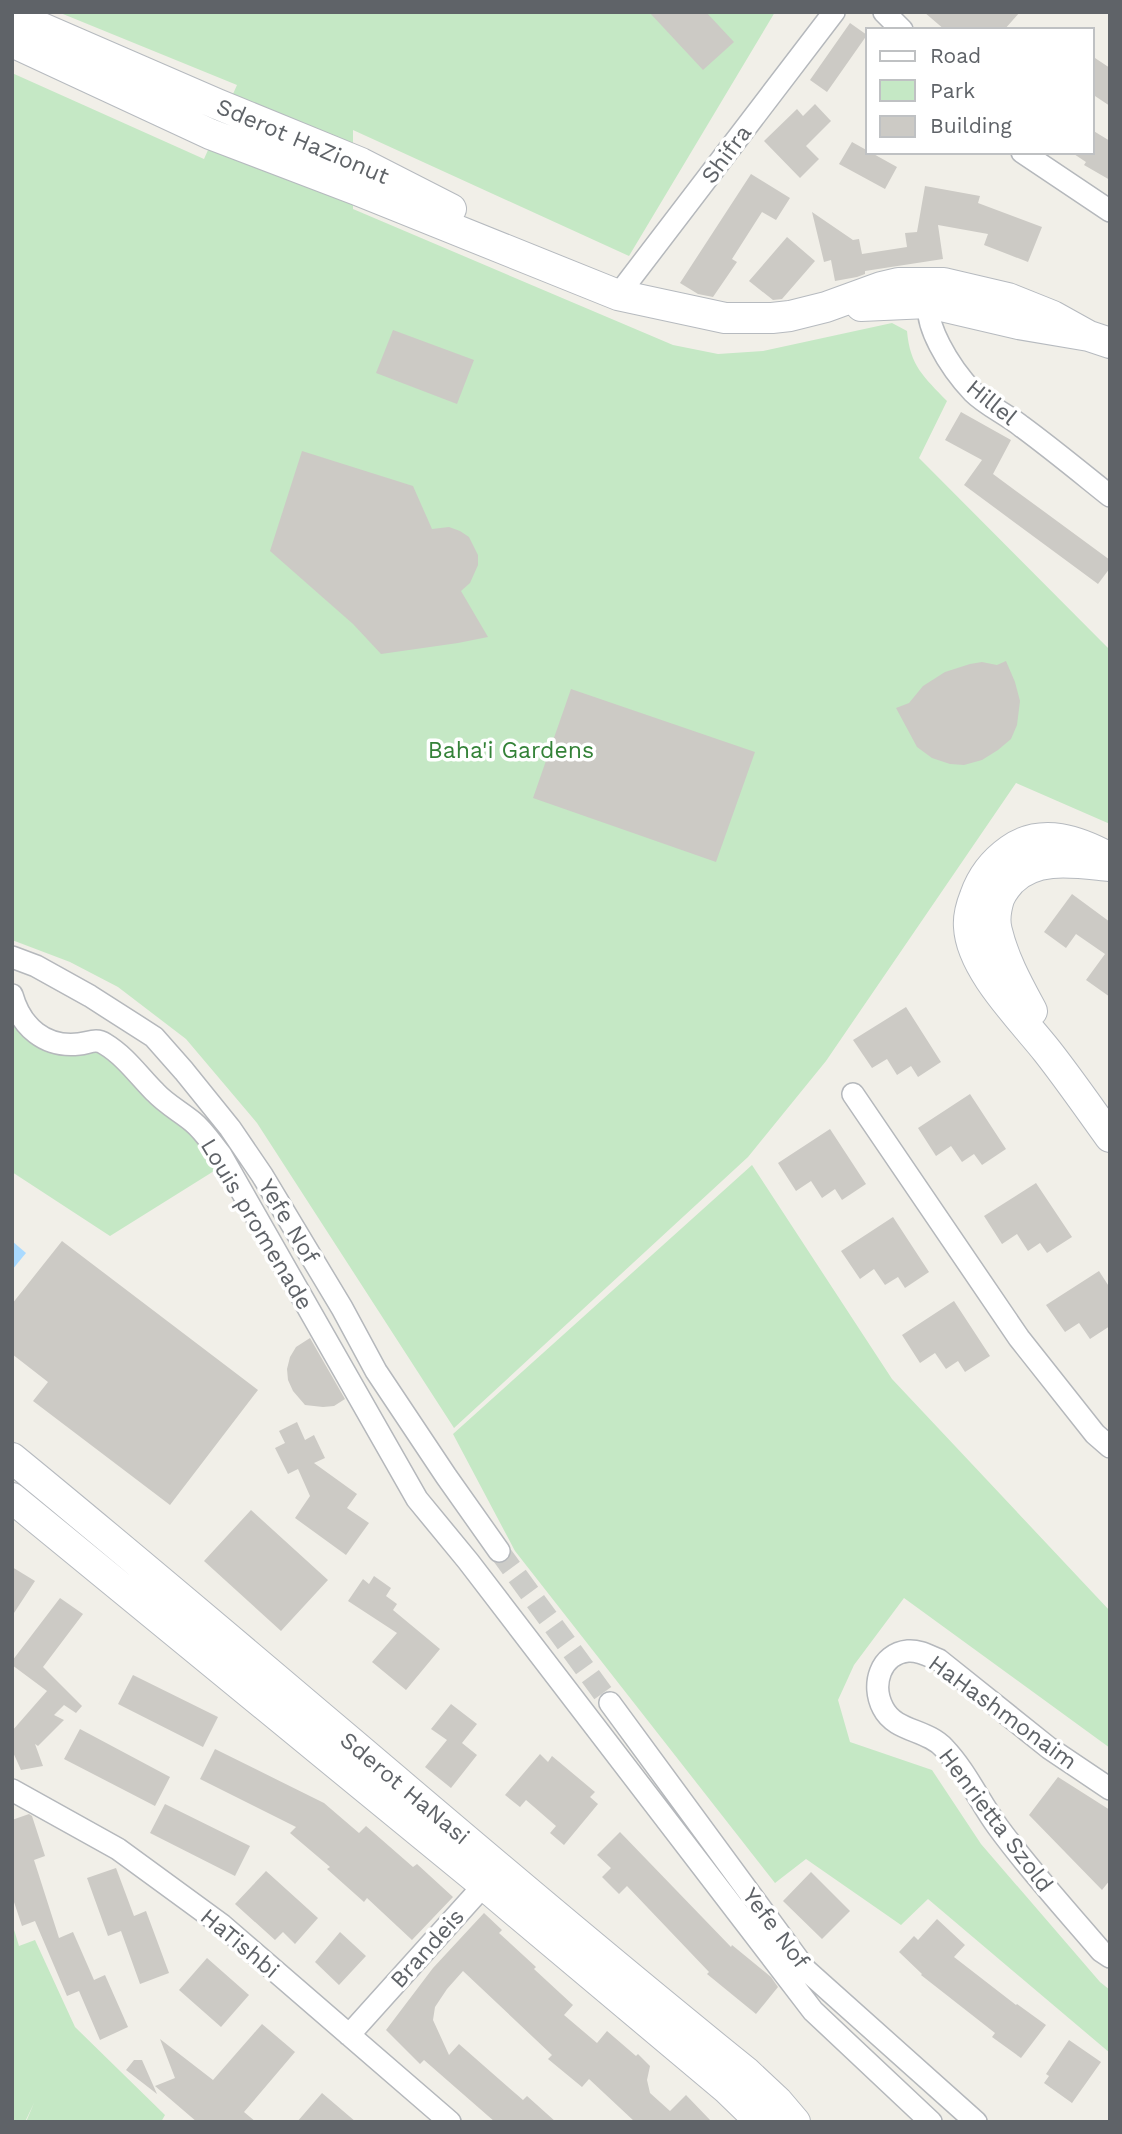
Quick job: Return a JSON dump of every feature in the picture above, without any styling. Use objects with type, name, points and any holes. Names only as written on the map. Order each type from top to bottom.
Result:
[{"type":"street","name":"Shifra","points":[[618,295],[834,12]]},
{"type":"street","points":[[884,12],[900,28]]},
{"type":"street","name":"Sderot HaZionut","points":[[12,15],[361,163],[618,295],[725,318],[790,316],[826,307],[936,293],[1008,298],[1053,316],[1099,340]]},
{"type":"street","name":"Sderot HaZionut","points":[[12,42],[210,134],[588,281]]},
{"type":"street","points":[[1025,154],[1110,211]]},
{"type":"street","name":"Hillel","points":[[936,293],[929,316],[936,336],[951,364],[974,393],[1019,424],[1110,495]]},
{"type":"street","points":[[1110,858],[1078,842],[1060,838],[1036,839],[1014,847],[986,873],[970,910],[968,926],[980,963],[991,981],[1065,1073],[1110,1137]]},
{"type":"street","points":[[1065,1073],[1006,962],[996,928],[996,910],[1001,892],[1021,872],[1045,863],[1110,866]]},
{"type":"street","name":"Yefe Nof","points":[[12,957],[36,966],[98,1001],[154,1038],[184,1071],[230,1128],[262,1175],[376,1371],[499,1551]]},
{"type":"street","name":"Louis promenade","points":[[12,995],[18,1012],[35,1034],[58,1042],[102,1042],[118,1053],[157,1094],[195,1124],[221,1155],[417,1499],[468,1561],[813,2011],[931,2122]]},
{"type":"street","points":[[853,1094],[1019,1338],[1095,1434],[1110,1447]]},
{"type":"street","name":"Sderot HaNasi","points":[[12,1458],[165,1583],[513,1881],[746,2072],[778,2102],[794,2122]]},
{"type":"street","name":"Sderot HaNasi","points":[[12,1498],[484,1885],[727,2089],[761,2122]]},
{"type":"street","name":"HaHashmonaim","points":[[891,1657],[909,1651],[925,1653],[939,1660],[1049,1748],[1110,1789]]},
{"type":"street","name":"Henrietta Szold","points":[[891,1657],[878,1672],[877,1693],[883,1709],[894,1723],[941,1744],[956,1760],[991,1817],[1026,1865],[1101,1951],[1110,1957]]},
{"type":"street","name":"Yefe Nof","points":[[610,1703],[806,1970],[976,2122]]},
{"type":"street","name":"HaTishbi","points":[[12,1790],[118,1849],[222,1925],[450,2122]]},
{"type":"street","points":[[484,1885],[497,1880],[513,1881]]},
{"type":"street","name":"Brandeis","points":[[349,2035],[484,1885]]},
{"type":"green space","name":"Baha'i Gardens","points":[[58,12],[775,12],[629,256],[353,130],[353,209],[673,345],[718,354],[763,351],[892,323],[907,331],[915,362],[925,378],[947,401],[919,458],[1110,650],[1110,824],[1016,783],[826,1061],[748,1157],[454,1428],[257,1123],[186,1039],[118,987],[70,962],[12,940],[12,73],[204,159],[237,85]]},
{"type":"green space","points":[[12,1019],[101,1052],[196,1134],[214,1159],[214,1171],[110,1236],[12,1172]]},
{"type":"green space","points":[[752,1165],[892,1379],[1110,1611],[1110,1748],[904,1598],[854,1665],[838,1700],[850,1742],[932,1770],[981,1844],[1100,1982],[1110,1990],[1110,2053],[928,1899],[901,1925],[806,1859],[775,1883],[515,1551],[453,1434]]},
{"type":"green space","points":[[12,1923],[19,1946],[35,1940],[75,2027],[165,2115],[161,2122],[26,2122],[34,2103],[25,2122],[12,2122]]},
{"type":"water","points":[[12,1241],[26,1253],[12,1270]]},
{"type":"building","points":[[649,12],[706,12],[734,42],[703,70]]},
{"type":"building","points":[[924,12],[1020,12],[1006,28],[943,28]]},
{"type":"building","points":[[850,23],[866,34],[827,92],[810,80]]},
{"type":"building","points":[[1094,57],[1110,68],[1110,106],[1094,95]]},
{"type":"building","points":[[815,104],[831,121],[806,146],[819,159],[800,178],[764,141],[797,109],[803,116]]},
{"type":"building","points":[[1094,131],[1110,141],[1110,180],[1084,165],[1086,162],[1074,154],[1094,154]]},
{"type":"building","points":[[852,142],[866,150],[866,154],[874,154],[897,167],[885,189],[839,164]]},
{"type":"building","points":[[751,174],[790,198],[776,220],[762,212],[732,259],[737,262],[713,297],[698,294],[680,283]]},
{"type":"building","points":[[925,186],[980,196],[978,203],[1042,227],[1028,262],[984,245],[988,234],[938,225],[943,259],[865,271],[865,274],[857,277],[835,281],[831,260],[824,262],[812,212],[853,240],[859,239],[862,254],[907,247],[905,233],[917,232]]},
{"type":"building","points":[[787,237],[815,261],[782,299],[773,300],[749,281]]},
{"type":"building","points":[[393,330],[474,360],[457,404],[376,373]]},
{"type":"building","points":[[961,412],[1011,440],[993,474],[1110,560],[1110,568],[1098,584],[964,485],[982,460],[945,440]]},
{"type":"building","points":[[302,451],[413,486],[432,529],[449,527],[469,537],[478,555],[478,565],[470,583],[461,591],[488,637],[381,654],[353,624],[270,551]]},
{"type":"building","points":[[1006,661],[1020,701],[1017,725],[1011,739],[982,760],[964,765],[932,758],[917,747],[896,708],[909,703],[923,686],[945,672],[970,664],[982,662],[997,665]]},
{"type":"building","points":[[571,689],[755,752],[716,862],[533,798]]},
{"type":"building","points":[[1072,894],[1110,922],[1110,997],[1086,980],[1105,954],[1076,934],[1066,948],[1044,932]]},
{"type":"building","points":[[906,1007],[941,1062],[918,1077],[911,1066],[897,1075],[887,1059],[872,1068],[853,1040]]},
{"type":"building","points":[[970,1094],[1006,1149],[982,1165],[974,1154],[962,1162],[951,1146],[936,1156],[918,1128]]},
{"type":"building","points":[[830,1129],[866,1184],[842,1200],[835,1189],[822,1198],[811,1181],[796,1191],[778,1163]]},
{"type":"building","points":[[1036,1183],[1072,1237],[1047,1253],[1040,1243],[1028,1251],[1017,1234],[1002,1244],[984,1216]]},
{"type":"building","points":[[893,1217],[929,1272],[905,1288],[898,1277],[885,1285],[874,1269],[860,1279],[841,1251]]},
{"type":"building","points":[[62,1241],[258,1390],[170,1505],[33,1401],[48,1382],[12,1354],[12,1304]]},
{"type":"building","points":[[1099,1271],[1110,1288],[1110,1326],[1090,1339],[1079,1323],[1065,1332],[1046,1305]]},
{"type":"building","points":[[954,1301],[990,1356],[965,1372],[958,1361],[946,1369],[935,1353],[920,1363],[902,1335]]},
{"type":"building","points":[[310,1338],[345,1399],[334,1406],[305,1405],[288,1380],[290,1357],[296,1347]]},
{"type":"building","points":[[297,1422],[305,1440],[314,1435],[325,1458],[314,1463],[357,1494],[347,1508],[369,1523],[346,1555],[295,1518],[310,1496],[298,1469],[288,1474],[275,1448],[285,1443],[279,1431]]},
{"type":"building","points":[[251,1510],[328,1580],[281,1631],[204,1561]]},
{"type":"building","points":[[12,1567],[35,1581],[12,1616]]},
{"type":"building","points":[[374,1576],[391,1588],[386,1596],[397,1604],[393,1610],[440,1649],[406,1690],[372,1662],[397,1633],[348,1601],[363,1579],[369,1584]]},
{"type":"building","points":[[60,1598],[83,1614],[43,1667],[82,1706],[76,1713],[64,1705],[54,1715],[64,1720],[38,1746],[35,1744],[43,1766],[21,1770],[12,1750],[12,1731],[47,1691],[12,1665],[12,1661]]},
{"type":"building","points":[[133,1675],[218,1717],[203,1747],[118,1704]]},
{"type":"building","points":[[451,1704],[477,1724],[462,1743],[477,1755],[451,1788],[425,1767],[447,1740],[431,1729]]},
{"type":"building","points":[[80,1729],[170,1777],[155,1806],[64,1759]]},
{"type":"building","points":[[215,1749],[324,1803],[359,1833],[366,1826],[413,1867],[417,1864],[453,1897],[412,1940],[367,1898],[364,1902],[327,1869],[330,1867],[290,1833],[296,1827],[200,1779]]},
{"type":"building","points":[[540,1754],[548,1762],[552,1756],[595,1792],[590,1797],[598,1804],[564,1845],[550,1833],[556,1826],[526,1800],[520,1807],[505,1795]]},
{"type":"building","points":[[1058,1777],[1110,1810],[1110,1880],[1102,1890],[1029,1815]]},
{"type":"building","points":[[165,1804],[250,1846],[235,1876],[150,1833]]},
{"type":"building","points":[[29,1814],[45,1856],[34,1860],[59,1938],[73,1932],[94,1980],[105,1975],[128,2027],[100,2040],[79,1991],[67,1996],[35,1921],[22,1926],[12,1896],[12,1820]]},
{"type":"building","points":[[620,1832],[731,1947],[732,1945],[771,1977],[778,1987],[756,2014],[707,1974],[709,1972],[627,1886],[619,1894],[602,1877],[611,1868],[597,1855]]},
{"type":"building","points":[[116,1868],[134,1916],[146,1911],[169,1973],[140,1984],[121,1931],[108,1936],[87,1878]]},
{"type":"building","points":[[266,1871],[318,1918],[295,1944],[283,1932],[275,1940],[235,1904]]},
{"type":"building","points":[[811,1872],[850,1911],[822,1939],[783,1901]]},
{"type":"building","points":[[484,1913],[502,1930],[499,1933],[573,2005],[564,2015],[597,2043],[607,2031],[636,2056],[638,2054],[650,2066],[647,2080],[650,2093],[670,2111],[686,2095],[712,2122],[635,2122],[589,2079],[582,2087],[548,2059],[552,2055],[463,1971],[435,2007],[433,2020],[449,2055],[459,2044],[523,2100],[527,2096],[556,2122],[495,2122],[424,2060],[420,2064],[386,2030],[433,1968]]},
{"type":"building","points":[[937,1919],[965,1945],[954,1957],[1046,2025],[1021,2058],[992,2037],[995,2033],[921,1975],[899,1952],[914,1936],[918,1940]]},
{"type":"building","points":[[340,1932],[366,1956],[339,1985],[315,1962]]},
{"type":"building","points":[[207,1958],[249,1995],[221,2027],[179,1990]]},
{"type":"building","points":[[262,2024],[295,2052],[244,2112],[256,2122],[197,2122],[155,2086],[175,2078],[160,2039],[213,2080]]},
{"type":"building","points":[[1069,2040],[1101,2062],[1072,2103],[1044,2083],[1049,2076],[1046,2074]]},
{"type":"building","points":[[134,2060],[142,2060],[157,2094],[126,2070]]},
{"type":"building","points":[[322,2093],[356,2122],[297,2122]]},
{"type":"tunnel","points":[[499,1551],[610,1703]]}]
